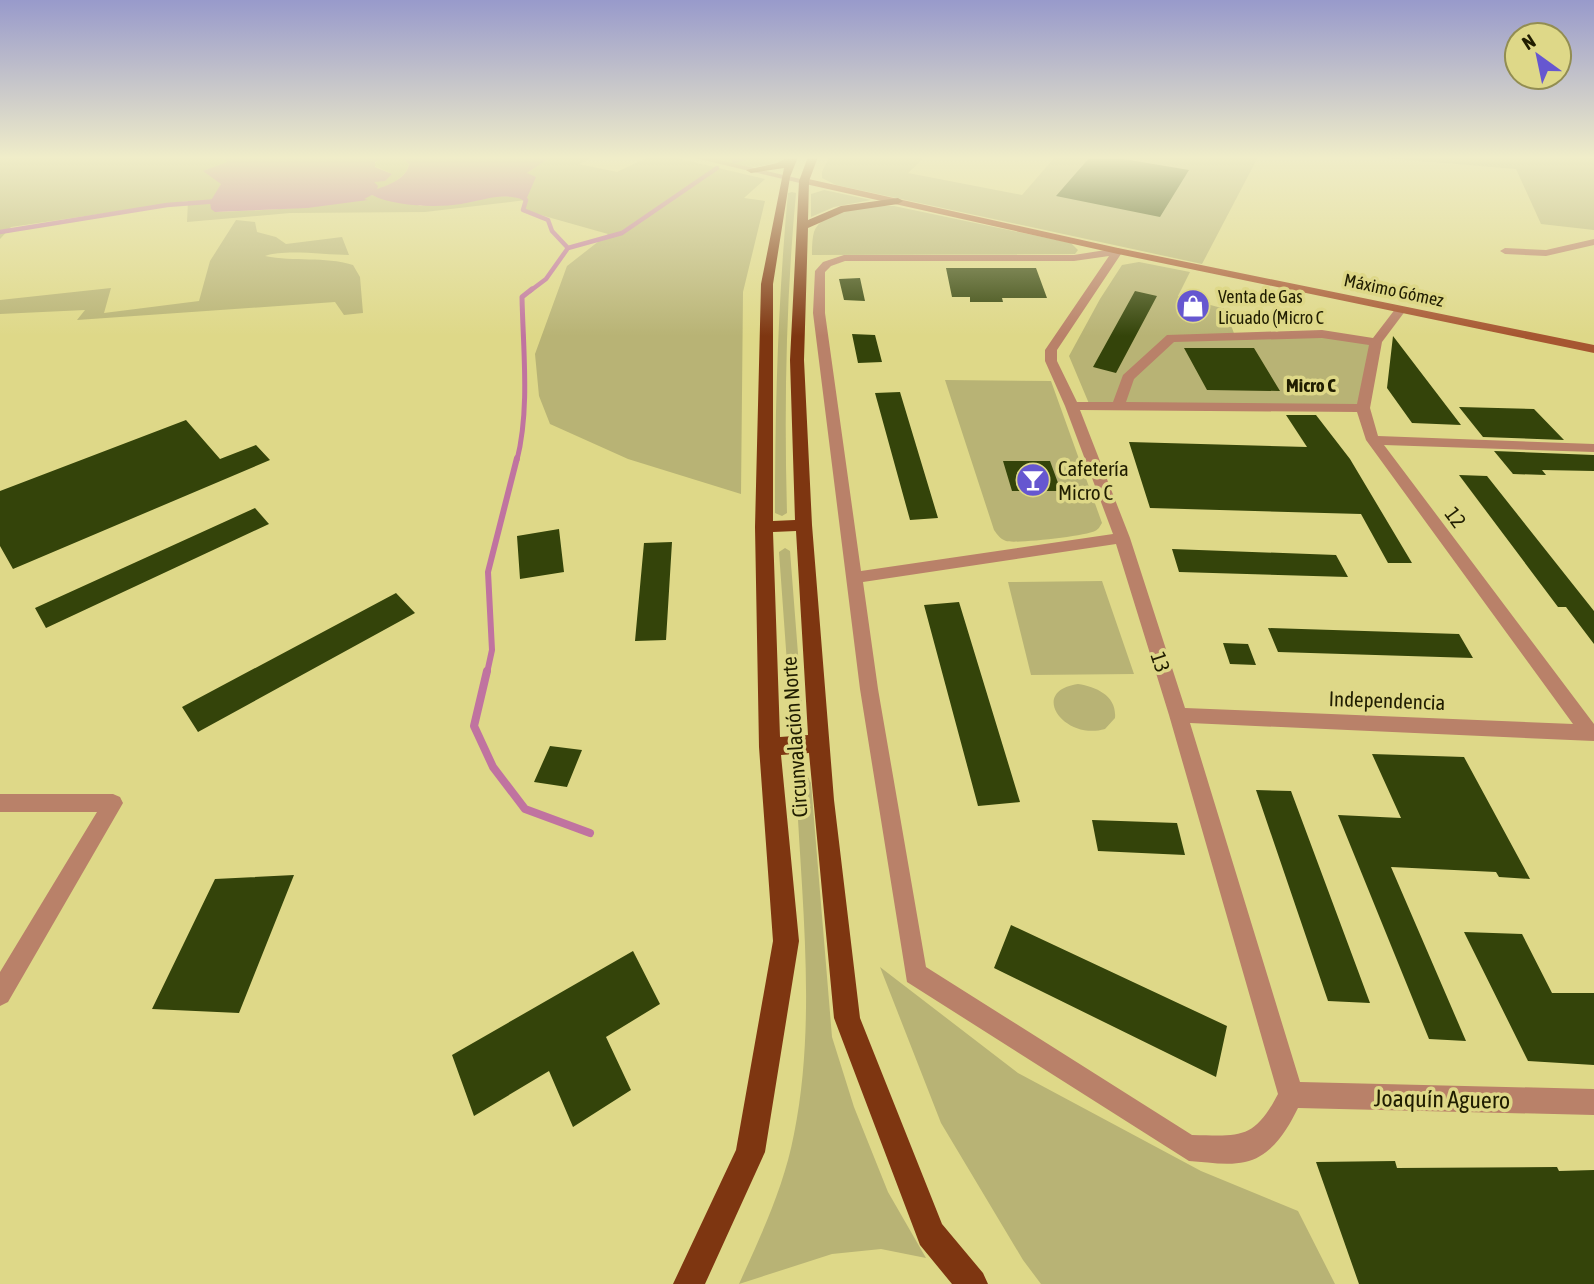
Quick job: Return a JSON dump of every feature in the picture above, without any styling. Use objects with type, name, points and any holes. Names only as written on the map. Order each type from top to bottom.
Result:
[{"type":"highway","name":"Circunvalación Norte","points":[[689,1284],[750,1152],[786,941],[770,747],[764,527],[767,284],[784,217]]},
{"type":"highway","name":"Circunvalación Norte","points":[[800,217],[797,360],[804,525],[819,743],[847,1018],[931,1234],[972,1284]]},
{"type":"highway","points":[[801,227],[819,217]]},
{"type":"highway","points":[[764,527],[804,525]]},
{"type":"highway","points":[[770,747],[819,743]]},
{"type":"main road","name":"Máximo Gómez","points":[[968,217],[1118,251],[1594,349]]},
{"type":"street","points":[[1505,250],[1546,253],[1594,242]]},
{"type":"street","name":"13","points":[[1118,251],[1073,314],[1051,351],[1051,361],[1072,406],[1122,538],[1178,715],[1291,1095]]},
{"type":"street","points":[[1118,251],[1074,258],[844,258],[821,268],[819,313],[854,578],[915,974],[1189,1147],[1244,1149],[1275,1127],[1291,1095]]},
{"type":"street","name":"12","points":[[1400,310],[1376,342],[1363,408],[1373,440],[1592,732]]},
{"type":"street","points":[[1118,407],[1128,378],[1171,338],[1322,334],[1376,342]]},
{"type":"street","points":[[1072,406],[1363,408]]},
{"type":"street","points":[[1373,440],[1594,448]]},
{"type":"street","points":[[854,578],[1122,538]]},
{"type":"street","name":"Independencia","points":[[1178,715],[1592,732]]},
{"type":"street","points":[[0,803],[113,803],[0,994]]},
{"type":"street","name":"Joaquín Aguero","points":[[1291,1095],[1594,1102]]},
{"type":"shaded area","points":[[0,217],[80,217],[11,227],[0,239]]},
{"type":"shaded area","points":[[187,217],[245,217],[187,222]]},
{"type":"shaded area","points":[[548,217],[761,217],[743,292],[741,494],[628,459],[550,424],[539,396],[535,354],[567,266],[608,234]]},
{"type":"shaded area","points":[[786,217],[794,217],[787,353],[787,513],[782,516],[775,513],[776,393]]},
{"type":"shaded area","points":[[829,217],[946,217],[1071,243],[1078,250],[1075,254],[812,255],[814,232]]},
{"type":"shaded area","points":[[984,217],[1227,217],[1202,264]]},
{"type":"shaded area","points":[[1538,217],[1594,217],[1594,230],[1541,224]]},
{"type":"shaded area","points":[[236,220],[255,222],[257,232],[276,237],[286,244],[342,237],[349,255],[294,253],[265,256],[353,265],[360,277],[363,313],[344,315],[335,302],[77,320],[85,310],[0,314],[0,300],[111,288],[104,313],[199,301],[210,261]]},
{"type":"shaded area","points":[[1139,262],[1190,272],[1178,296],[1225,309],[1235,336],[1322,334],[1376,342],[1363,408],[1090,406],[1069,356],[1122,265]]},
{"type":"shaded area","points":[[945,380],[1051,381],[1102,523],[1098,528],[1079,535],[1036,540],[1012,542],[1000,538],[994,530]]},
{"type":"shaded area","points":[[785,548],[790,551],[803,718],[796,726],[791,719],[779,552]]},
{"type":"shaded area","points":[[1102,581],[1134,674],[1031,675],[1008,582]]},
{"type":"shaded area","points":[[1078,684],[1099,690],[1113,704],[1115,718],[1105,729],[1090,731],[1076,728],[1057,714],[1055,696],[1063,688]]},
{"type":"shaded area","points":[[801,776],[808,777],[811,783],[832,1037],[854,1107],[888,1192],[926,1258],[881,1249],[832,1254],[739,1284],[784,1173],[801,1091],[805,1047],[806,958],[796,781]]},
{"type":"shaded area","points":[[880,967],[1018,1073],[1201,1171],[1298,1211],[1335,1284],[1041,1284],[1023,1260],[941,1123]]},
{"type":"building","points":[[946,268],[1036,268],[1047,298],[1002,298],[1003,302],[970,302],[970,297],[952,297]]},
{"type":"building","points":[[860,278],[865,301],[844,300],[839,279]]},
{"type":"building","points":[[1135,291],[1157,296],[1116,373],[1093,367]]},
{"type":"building","points":[[852,334],[875,335],[882,362],[858,363]]},
{"type":"building","points":[[1393,336],[1461,425],[1412,423],[1387,388]]},
{"type":"building","points":[[1184,348],[1254,348],[1280,391],[1207,390]]},
{"type":"building","points":[[900,392],[938,518],[910,520],[875,393]]},
{"type":"building","points":[[1459,407],[1534,409],[1564,440],[1483,437]]},
{"type":"building","points":[[1286,415],[1316,415],[1350,459],[1412,563],[1388,563],[1361,514],[1150,508],[1129,442],[1307,447]]},
{"type":"building","points":[[186,420],[220,459],[256,445],[270,460],[13,569],[0,546],[0,491]]},
{"type":"building","points":[[1494,451],[1594,455],[1594,471],[1542,470],[1546,475],[1513,474]]},
{"type":"building","points":[[1003,461],[1050,461],[1061,491],[1012,491]]},
{"type":"building","points":[[1459,475],[1487,476],[1594,611],[1594,644],[1566,607],[1558,607]]},
{"type":"building","points":[[255,508],[269,524],[46,628],[35,608]]},
{"type":"building","points":[[559,529],[564,572],[520,579],[517,536]]},
{"type":"building","points":[[672,542],[666,640],[635,641],[644,543]]},
{"type":"building","points":[[1172,549],[1336,555],[1348,577],[1179,572]]},
{"type":"building","points":[[396,593],[415,613],[198,732],[182,707]]},
{"type":"building","points":[[959,602],[1020,802],[978,806],[924,605]]},
{"type":"building","points":[[1268,628],[1459,634],[1473,658],[1278,652]]},
{"type":"building","points":[[1223,643],[1248,644],[1256,665],[1230,664]]},
{"type":"building","points":[[550,746],[582,750],[567,787],[534,782]]},
{"type":"building","points":[[1372,754],[1464,757],[1530,879],[1499,877],[1496,872],[1391,867],[1466,1041],[1429,1039],[1338,815],[1401,818]]},
{"type":"building","points":[[1256,790],[1291,791],[1370,1003],[1328,1001]]},
{"type":"building","points":[[1092,820],[1177,823],[1185,855],[1098,851]]},
{"type":"building","points":[[294,875],[239,1013],[152,1009],[215,879]]},
{"type":"building","points":[[1011,925],[1227,1026],[1216,1077],[994,968]]},
{"type":"building","points":[[1464,932],[1522,934],[1552,993],[1594,993],[1594,1065],[1528,1061]]},
{"type":"building","points":[[633,951],[660,1004],[606,1037],[631,1090],[573,1127],[549,1071],[474,1116],[452,1055]]},
{"type":"building","points":[[1395,1161],[1397,1168],[1557,1167],[1559,1171],[1594,1170],[1594,1284],[1359,1284],[1316,1162]]},
{"type":"waterway","points":[[0,232],[93,217]]},
{"type":"waterway","points":[[540,217],[548,220],[552,231],[568,248]]},
{"type":"waterway","points":[[568,248],[622,233],[646,217]]},
{"type":"waterway","points":[[530,291],[546,279],[568,248]]},
{"type":"waterway","points":[[517,460],[525,400],[522,297],[532,289]]},
{"type":"waterway","points":[[487,673],[492,650],[488,572],[517,458]]},
{"type":"waterway","points":[[487,671],[474,726],[493,767],[525,809],[590,833]]},
{"type":"place","name":"Venta de Gas Licuado (Micro C","points":[[1193,306]]},
{"type":"place","name":"Cafetería Micro C","points":[[1033,480]]},
{"type":"district","name":"Micro C","points":[[1311,385]]}]
